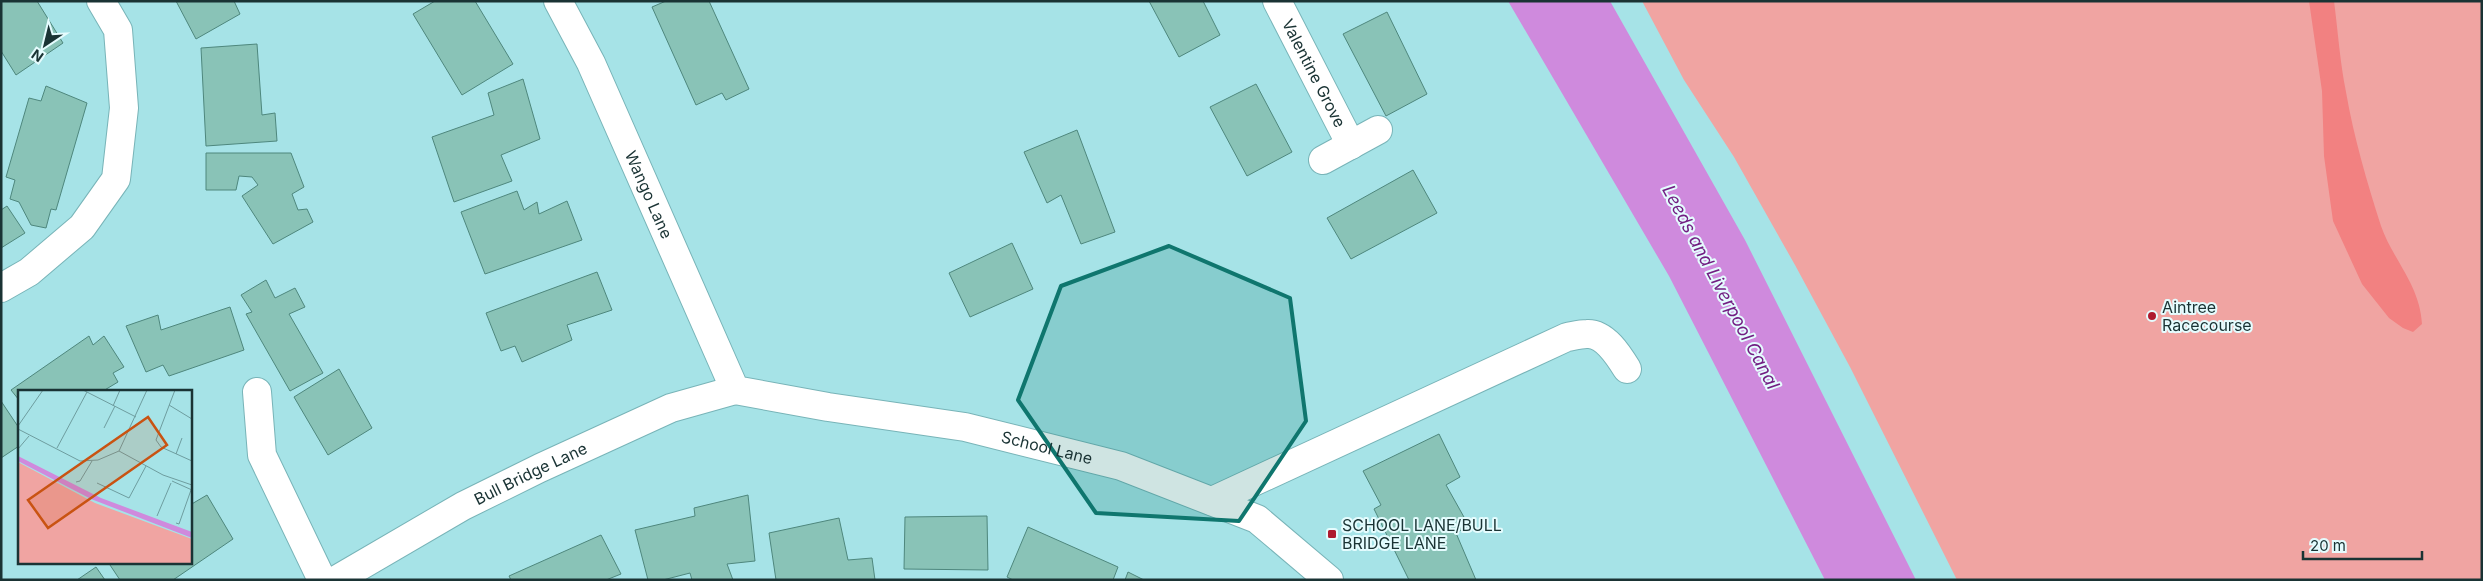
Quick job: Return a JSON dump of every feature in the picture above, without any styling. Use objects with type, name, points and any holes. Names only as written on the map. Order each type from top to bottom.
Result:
[{"type":"main road","points":[[1,288],[29,272],[82,227],[116,179],[124,108],[118,30],[101,1]]},
{"type":"main road","name":"Wango Lane","points":[[558,1],[591,63],[735,390]]},
{"type":"main road","name":"Valentine Grove","points":[[1277,1],[1352,145]]},
{"type":"main road","points":[[1323,160],[1378,130]]},
{"type":"main road","points":[[1212,501],[1567,337],[1589,334],[1603,340],[1617,352],[1627,369]]},
{"type":"main road","name":"School Lane","points":[[735,390],[828,407],[965,428],[1121,466],[1257,519],[1329,580]]},
{"type":"main road","name":"Bull Bridge Lane","points":[[336,580],[463,506],[540,468],[671,408],[735,390]]},
{"type":"main road","points":[[257,392],[262,455],[322,580]]},
{"type":"highlighted area","points":[[1169,246],[1290,298],[1306,421],[1239,521],[1096,513],[1018,400],[1061,286]]},
{"type":"shaded area","name":"Aintree Racecourse","points":[[1642,1],[2482,1],[2482,580],[1957,580],[1850,367],[1795,265],[1734,157],[1684,80]]},
{"type":"shaded area","points":[[2309,1],[2334,1],[2344,81],[2366,176],[2381,226],[2411,285],[2420,310],[2422,324],[2413,332],[2403,328],[2389,318],[2362,284],[2333,221],[2324,156],[2322,91]]},
{"type":"water","name":"Leeds and Liverpool Canal","points":[[1508,1],[1610,1],[1745,240],[1916,580],[1825,580],[1669,276]]},
{"type":"building","points":[[1,1],[37,1],[63,43],[16,75],[1,51]]},
{"type":"building","points":[[176,1],[234,1],[240,14],[196,39]]},
{"type":"building","points":[[435,1],[475,1],[513,64],[462,95],[413,14]]},
{"type":"building","points":[[666,1],[709,1],[749,89],[726,100],[722,93],[696,105],[652,7]]},
{"type":"building","points":[[1149,1],[1203,1],[1220,35],[1179,57]]},
{"type":"building","points":[[1387,12],[1427,94],[1386,116],[1343,34]]},
{"type":"building","points":[[257,44],[262,115],[275,113],[277,141],[206,146],[201,48]]},
{"type":"building","points":[[523,79],[540,139],[501,155],[512,181],[454,202],[432,137],[494,115],[488,93]]},
{"type":"building","points":[[1256,84],[1292,152],[1247,176],[1210,107]]},
{"type":"building","points":[[46,86],[87,103],[56,210],[51,209],[46,228],[31,225],[19,202],[10,199],[15,180],[6,177],[29,98],[41,101]]},
{"type":"building","points":[[1077,130],[1115,232],[1081,244],[1061,195],[1047,203],[1024,152]]},
{"type":"building","points":[[206,153],[291,153],[304,187],[292,194],[298,210],[307,209],[313,222],[273,244],[242,196],[258,185],[252,177],[239,176],[236,190],[206,190]]},
{"type":"building","points":[[1413,170],[1437,213],[1351,259],[1327,218]]},
{"type":"building","points":[[517,191],[524,210],[537,202],[539,214],[567,201],[582,240],[485,274],[461,212]]},
{"type":"building","points":[[7,206],[25,233],[1,248],[1,210]]},
{"type":"building","points":[[1012,243],[1033,289],[970,317],[949,273]]},
{"type":"building","points":[[597,272],[612,310],[567,325],[572,340],[522,362],[515,346],[501,351],[486,313]]},
{"type":"building","points":[[266,280],[275,298],[295,288],[305,307],[289,314],[323,373],[290,391],[246,314],[252,312],[241,295]]},
{"type":"building","points":[[230,307],[244,350],[169,376],[163,365],[146,372],[126,326],[158,315],[161,330]]},
{"type":"building","points":[[89,336],[93,345],[104,336],[124,367],[113,373],[118,382],[105,390],[18,390],[18,399],[11,390]]},
{"type":"building","points":[[339,369],[372,428],[328,455],[294,397]]},
{"type":"building","points":[[1,401],[18,426],[18,447],[1,458]]},
{"type":"building","points":[[1439,434],[1460,477],[1446,485],[1469,526],[1456,533],[1476,580],[1409,580],[1374,509],[1381,505],[1363,471]]},
{"type":"building","points":[[207,495],[233,539],[173,580],[120,580],[109,564],[191,564],[191,504]]},
{"type":"building","points":[[748,495],[755,561],[727,564],[733,580],[692,580],[690,573],[663,580],[648,580],[635,530],[695,516],[694,508]]},
{"type":"building","points":[[987,516],[988,570],[904,569],[905,517]]},
{"type":"building","points":[[839,518],[848,560],[872,558],[875,580],[776,580],[769,533]]},
{"type":"building","points":[[1028,527],[1118,567],[1113,580],[1013,580],[1007,577]]},
{"type":"building","points":[[601,535],[621,574],[606,580],[511,580],[509,576]]},
{"type":"building","points":[[96,567],[105,580],[77,580]]},
{"type":"building","points":[[1128,572],[1144,580],[1125,580]]},
{"type":"place","name":"Aintree Racecourse","points":[[2152,316]]},
{"type":"place","name":"SCHOOL LANE/BULL BRIDGE LANE","points":[[1332,534]]}]
